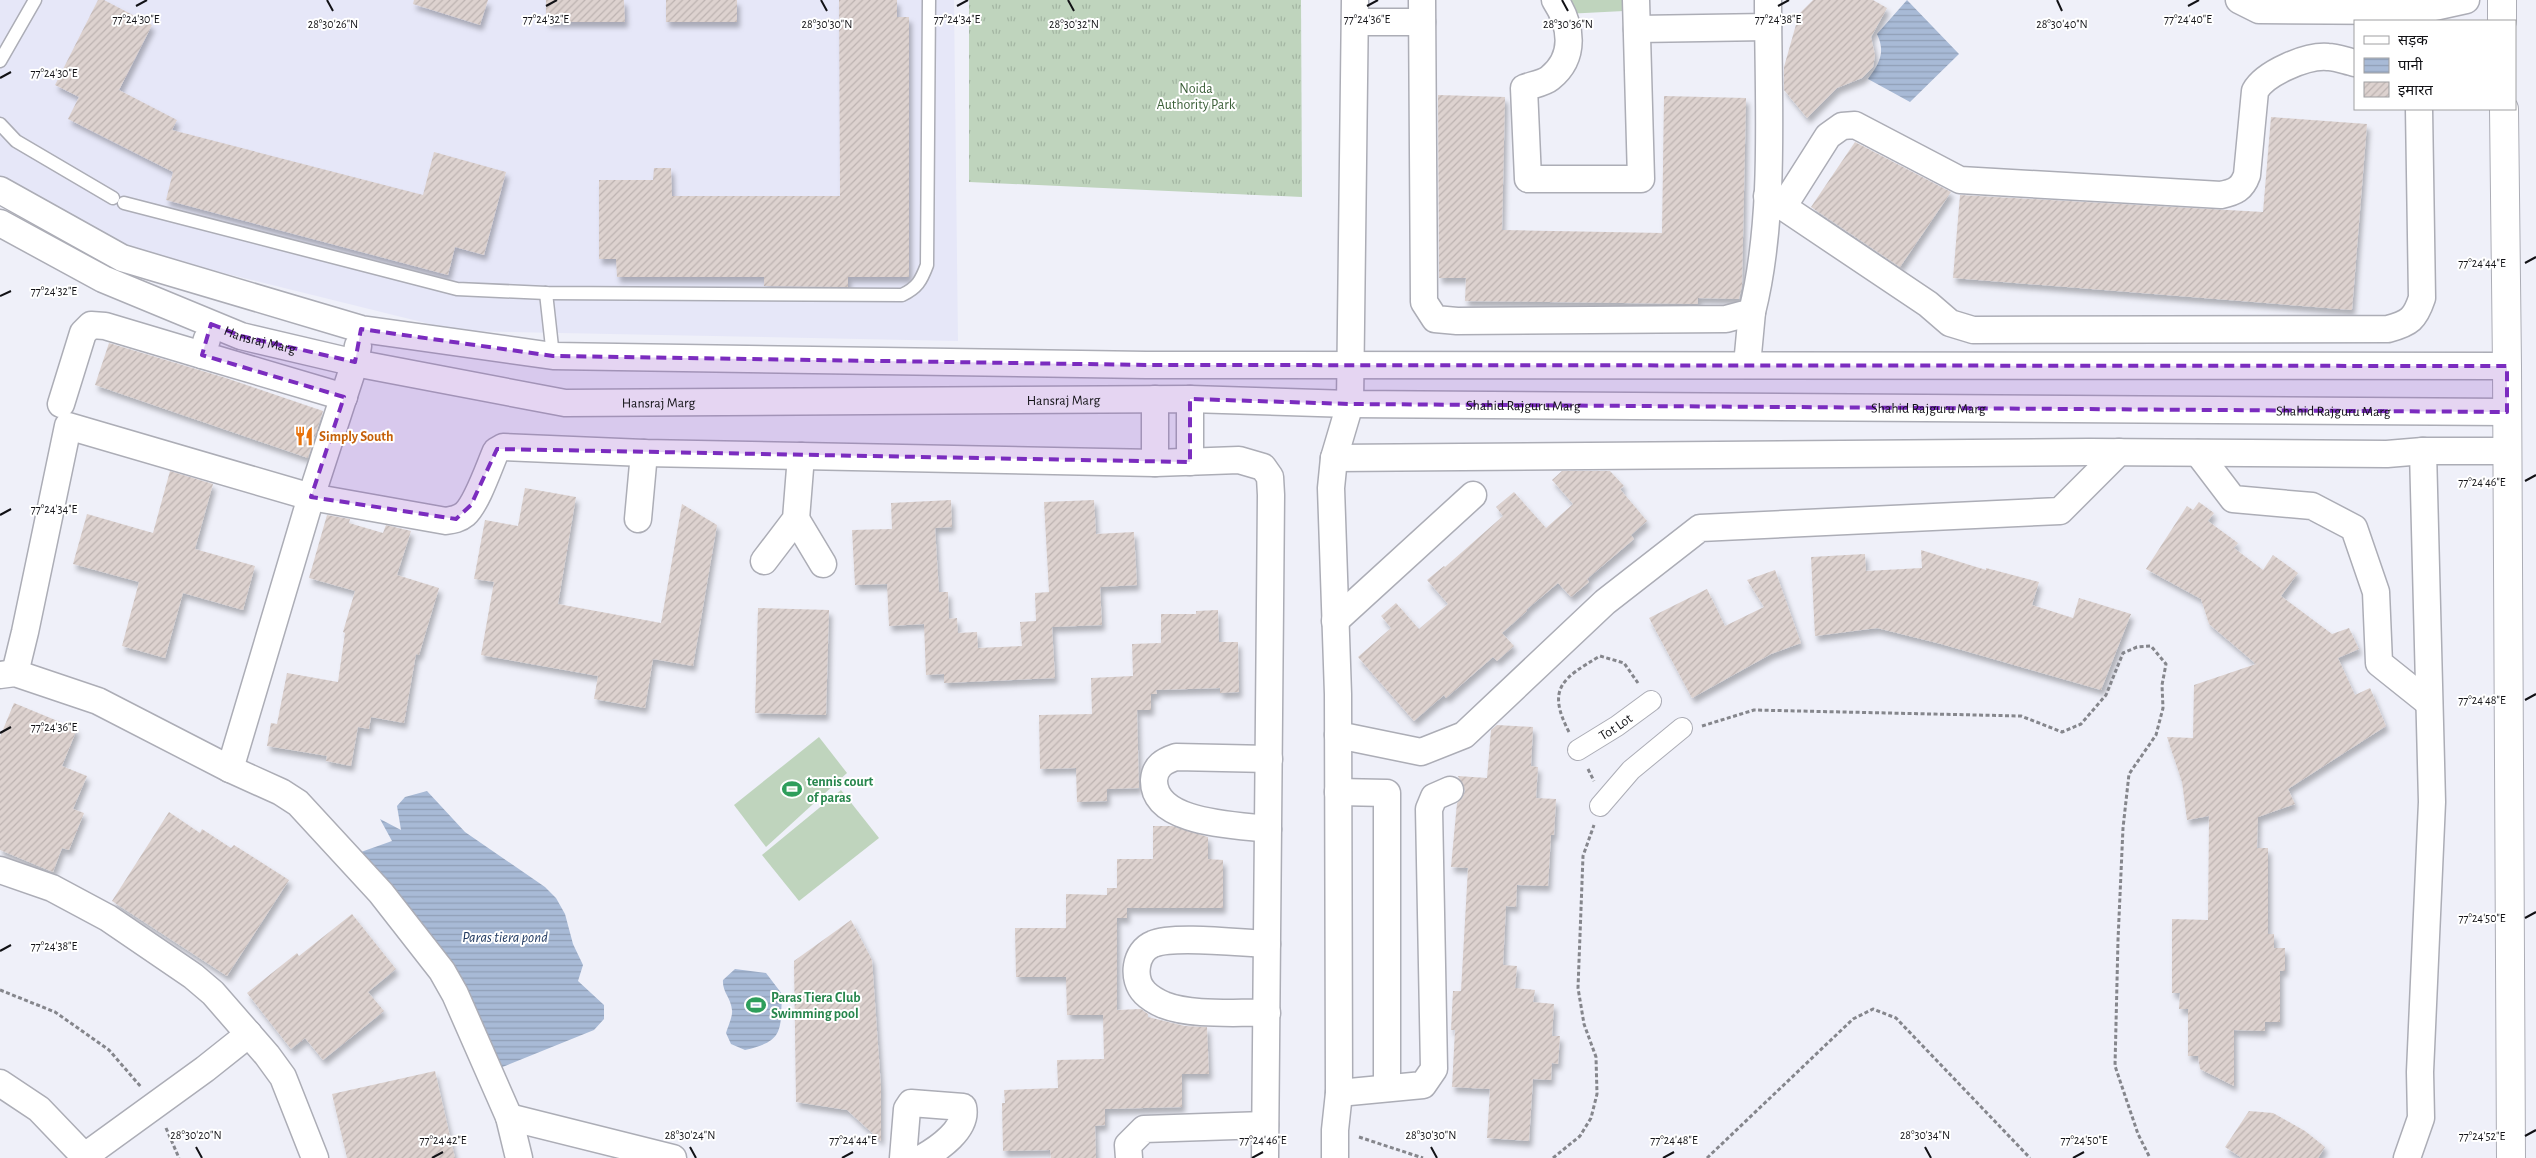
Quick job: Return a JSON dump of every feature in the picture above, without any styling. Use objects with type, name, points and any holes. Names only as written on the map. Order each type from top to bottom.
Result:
[{"type":"street","points":[[1555,0],[1565,21],[1570,40],[1566,60],[1549,79],[1524,88],[1528,179],[1641,180],[1636,0]]},
{"type":"street","points":[[1747,365],[1752,312],[1775,202],[1768,0]]},
{"type":"street","points":[[2239,0],[2259,10],[2416,16],[2466,0]]},
{"type":"street","points":[[2502,0],[2502,20]]},
{"type":"street","points":[[1335,1158],[1335,1130],[1339,1093],[1338,735],[1331,488],[1334,458],[1350,404],[1355,11],[1422,11],[1424,302],[1435,319],[1457,321],[1726,319],[1752,312]]},
{"type":"street","points":[[1637,29],[1768,27]]},
{"type":"street","points":[[1775,202],[1828,136],[1842,126],[1855,125],[1960,180],[2211,195],[2236,192],[2244,185],[2247,175],[2255,91],[2260,82],[2309,58],[2327,56],[2354,63]]},
{"type":"street","points":[[1775,202],[1928,304],[1950,323],[1973,330],[2388,329],[2402,326],[2416,316],[2422,298],[2419,110]]},
{"type":"street","points":[[2503,110],[2507,366],[2511,1158]]},
{"type":"street","points":[[0,190],[122,258],[360,329],[553,356],[1155,365],[2507,366]]},
{"type":"street","name":"Hansraj Marg","points":[[0,224],[103,279],[241,336],[355,362],[565,403],[1190,399],[1350,404]]},
{"type":"street","points":[[202,355],[211,324]]},
{"type":"street","points":[[61,404],[83,333],[91,325],[105,326],[344,397]]},
{"type":"street","points":[[230,769],[311,497],[355,362],[360,329]]},
{"type":"street","points":[[1154,399],[1155,463]]},
{"type":"street","points":[[1190,399],[1190,462]]},
{"type":"street","name":"Shahid Rajguru Marg","points":[[1350,404],[2507,412]]},
{"type":"street","points":[[518,1158],[509,1117],[455,994],[442,971],[381,894],[298,803],[281,792],[230,769],[98,700],[7,674],[26,632],[68,426],[311,497],[446,521],[456,519],[465,514],[496,451],[500,448],[644,453],[1155,463],[1239,460],[1253,462],[1263,467],[1270,477],[1265,1158]]},
{"type":"street","points":[[1334,458],[2119,452],[2388,454],[2423,450],[2507,451]]},
{"type":"street","points":[[2407,1158],[2421,1118],[2420,1072],[2432,802],[2423,450]]},
{"type":"street","points":[[1338,735],[1421,752],[1464,735],[1605,602],[1700,528],[2060,511],[2119,452]]},
{"type":"street","points":[[638,519],[644,453]]},
{"type":"street","points":[[2198,453],[2233,500],[2312,506],[2354,528],[2376,592],[2379,663],[2429,703]]},
{"type":"street","points":[[764,562],[796,519],[801,456]]},
{"type":"street","points":[[1335,621],[1473,495]]},
{"type":"street","points":[[796,519],[823,564]]},
{"type":"street","name":"Tot Lot","points":[[1578,750],[1617,726],[1651,701]]},
{"type":"street","points":[[1600,806],[1632,770],[1682,728]]},
{"type":"street","points":[[1268,829],[1209,821],[1175,812],[1164,805],[1156,791],[1154,779],[1158,767],[1165,761],[1176,757],[1269,759]]},
{"type":"street","points":[[1339,1093],[1423,1085],[1434,1069],[1429,809],[1434,797],[1450,790]]},
{"type":"street","points":[[1338,792],[1387,793],[1387,1088]]},
{"type":"street","points":[[0,870],[52,888],[108,918],[193,976],[213,993],[283,1077],[315,1158]]},
{"type":"street","points":[[1266,1013],[1197,1010],[1165,1005],[1143,991],[1137,974],[1137,961],[1143,950],[1162,941],[1267,944]]},
{"type":"street","points":[[0,1083],[39,1109],[85,1157],[249,1034]]},
{"type":"street","points":[[903,1158],[907,1109],[911,1103],[963,1107],[965,1114],[956,1130],[936,1150],[922,1158]]},
{"type":"street","points":[[509,1117],[673,1158]]},
{"type":"street","points":[[1129,1158],[1128,1145],[1144,1130],[1266,1125]]},
{"type":"lane","points":[[0,59],[35,0]]},
{"type":"lane","points":[[0,124],[16,141],[119,201],[445,287],[546,293],[902,295],[915,289],[922,280],[926,265],[929,0]]},
{"type":"lane","points":[[546,293],[553,356]]},
{"type":"path","points":[[1754,710],[2021,716],[2062,732],[2081,724],[2106,696],[2123,652],[2137,647],[2151,646],[2166,664],[2162,685],[2162,708],[2156,735],[2129,774],[2118,940],[2115,1066],[2138,1134],[2150,1158]]},
{"type":"path","points":[[1553,1158],[1580,1136],[1591,1118],[1597,1094],[1596,1057],[1584,1024],[1578,988]]},
{"type":"path","points":[[0,990],[56,1012],[109,1050],[156,1104],[180,1158]]},
{"type":"path","points":[[1707,1158],[1853,1019],[1873,1009],[1896,1018],[2030,1158]]},
{"type":"path","points":[[1335,1130],[1422,1158]]},
{"type":"highlighted area","points":[[211,324],[241,336],[355,362],[361,329],[553,356],[1146,365],[2507,366],[2507,412],[1350,404],[1190,399],[1190,462],[497,449],[471,505],[456,519],[311,497],[344,397],[202,355]]},
{"type":"shaded area","points":[[0,0],[954,0],[958,341],[458,331],[106,244],[0,181]]},
{"type":"green space","name":"Noida Authority Park","points":[[969,0],[1301,0],[1302,197],[969,182]]},
{"type":"green space","points":[[1565,0],[1624,0],[1624,11],[1565,14]]},
{"type":"green space","name":"tennis court of paras","points":[[819,737],[847,773],[766,847],[734,805]]},
{"type":"green space","points":[[841,790],[879,838],[799,901],[762,855]]},
{"type":"water","points":[[1907,0],[1959,54],[1910,102],[1868,79],[1881,53],[1877,34]]},
{"type":"water","name":"Paras tiera pond","points":[[427,791],[465,832],[545,887],[556,898],[565,914],[573,944],[583,965],[578,981],[604,1005],[604,1019],[594,1030],[500,1068],[401,901],[361,852],[392,841],[380,819],[401,830],[397,806],[405,797]]},
{"type":"water","name":"Paras Tiera Club Swimming pool","points":[[735,969],[766,973],[782,994],[778,1032],[767,1043],[745,1050],[731,1044],[726,1033],[732,1010],[723,980]]},
{"type":"building","points":[[98,0],[104,0],[152,25],[119,90],[177,120],[172,130],[423,195],[434,152],[506,172],[484,255],[455,247],[448,275],[166,200],[173,172],[68,119],[79,97],[55,85]]},
{"type":"building","points":[[414,0],[488,0],[480,25],[413,4]]},
{"type":"building","points":[[546,0],[624,0],[625,22],[546,22]]},
{"type":"building","points":[[666,0],[737,0],[737,22],[666,22]]},
{"type":"building","points":[[839,0],[897,0],[897,17],[909,17],[909,277],[848,277],[848,287],[764,286],[764,277],[617,277],[616,259],[599,259],[599,180],[653,180],[654,168],[671,168],[672,196],[840,196]]},
{"type":"building","points":[[1813,0],[1873,0],[1887,8],[1871,37],[1875,55],[1873,67],[1862,78],[1837,88],[1807,118],[1784,90],[1784,67],[1799,14]]},
{"type":"building","points":[[1438,95],[1505,97],[1502,230],[1662,233],[1664,96],[1746,98],[1742,285],[1739,299],[1698,298],[1698,304],[1465,301],[1466,278],[1439,278]]},
{"type":"building","points":[[2271,117],[2367,124],[2352,310],[1953,278],[1960,195],[2263,212]]},
{"type":"building","points":[[1855,142],[1951,192],[1900,267],[1811,207]]},
{"type":"building","points":[[109,343],[226,378],[323,411],[308,458],[95,385]]},
{"type":"building","points":[[170,471],[213,484],[195,549],[255,566],[243,610],[183,593],[165,658],[122,646],[139,582],[73,564],[87,514],[153,533]]},
{"type":"building","points":[[1562,471],[1610,471],[1624,486],[1620,489],[1647,521],[1631,535],[1634,539],[1587,579],[1589,582],[1571,597],[1558,583],[1526,610],[1502,633],[1514,646],[1497,661],[1493,657],[1446,698],[1444,695],[1414,721],[1358,657],[1391,628],[1381,616],[1396,603],[1419,629],[1448,604],[1427,580],[1445,567],[1503,516],[1496,507],[1514,492],[1546,528],[1573,504],[1552,480]]},
{"type":"building","points":[[525,488],[576,497],[558,604],[661,623],[682,504],[717,525],[693,666],[653,659],[645,708],[594,699],[598,676],[481,655],[494,582],[474,579],[485,520],[518,526]]},
{"type":"building","points":[[951,500],[952,527],[935,528],[939,592],[948,592],[949,619],[957,618],[958,633],[977,632],[978,648],[1022,646],[1020,622],[1036,621],[1035,593],[1049,592],[1044,502],[1094,500],[1096,534],[1134,532],[1137,585],[1100,587],[1102,625],[1052,627],[1055,678],[944,683],[944,674],[926,675],[924,624],[889,626],[887,584],[855,585],[852,530],[892,529],[891,503]]},
{"type":"building","points":[[2199,502],[2214,513],[2208,521],[2238,543],[2234,548],[2263,570],[2273,555],[2298,573],[2281,596],[2332,634],[2349,628],[2359,649],[2338,658],[2355,695],[2370,688],[2386,726],[2288,789],[2295,804],[2258,817],[2257,848],[2268,848],[2268,934],[2274,934],[2274,948],[2285,948],[2285,971],[2280,971],[2280,1022],[2265,1022],[2265,1031],[2234,1030],[2234,1086],[2200,1069],[2198,1056],[2188,1056],[2188,1009],[2179,1009],[2180,993],[2172,993],[2172,919],[2208,920],[2209,816],[2187,820],[2182,782],[2167,737],[2193,738],[2194,685],[2256,664],[2209,624],[2201,599],[2146,569],[2187,506],[2193,510]]},
{"type":"building","points":[[327,515],[350,519],[349,523],[383,533],[386,525],[411,531],[397,575],[439,588],[419,655],[416,654],[404,723],[371,717],[369,729],[358,727],[351,766],[326,761],[327,756],[267,746],[271,723],[277,724],[287,673],[338,682],[345,633],[343,632],[355,591],[309,578]]},
{"type":"building","points":[[1921,550],[1986,570],[1986,568],[2039,582],[2032,605],[2073,618],[2079,598],[2131,614],[2101,690],[1941,644],[1877,628],[1815,636],[1811,557],[1865,554],[1866,571],[1922,568]]},
{"type":"building","points":[[1775,570],[1801,643],[1771,654],[1692,698],[1649,618],[1707,589],[1725,626],[1764,607],[1747,580]]},
{"type":"building","points":[[758,608],[829,610],[826,715],[755,713]]},
{"type":"building","points":[[1218,610],[1219,642],[1238,642],[1239,692],[1220,693],[1220,688],[1156,690],[1157,694],[1151,694],[1151,710],[1137,710],[1139,788],[1107,789],[1107,801],[1077,802],[1076,768],[1040,769],[1039,715],[1092,714],[1091,678],[1133,676],[1132,644],[1161,643],[1161,614],[1196,614],[1196,611]]},
{"type":"building","points":[[14,703],[77,729],[62,766],[87,776],[73,809],[84,813],[69,850],[62,848],[53,872],[0,850],[0,737]]},
{"type":"building","points":[[1497,725],[1533,727],[1531,766],[1538,767],[1536,798],[1556,799],[1554,835],[1551,835],[1548,886],[1517,885],[1516,907],[1506,906],[1503,965],[1517,966],[1515,988],[1535,990],[1533,1002],[1554,1004],[1552,1036],[1560,1036],[1558,1064],[1552,1063],[1551,1080],[1533,1079],[1529,1141],[1487,1138],[1490,1089],[1452,1087],[1455,1030],[1451,1030],[1453,991],[1461,991],[1468,868],[1451,867],[1457,803],[1465,791],[1458,776],[1487,778],[1491,730]]},
{"type":"building","points":[[169,812],[200,833],[202,829],[231,848],[234,845],[289,880],[227,976],[112,901]]},
{"type":"building","points":[[1153,826],[1172,826],[1208,837],[1208,859],[1223,860],[1223,908],[1127,908],[1127,918],[1117,918],[1117,1010],[1141,1009],[1148,1014],[1148,1017],[1185,1026],[1207,1027],[1209,1074],[1182,1074],[1182,1107],[1105,1109],[1105,1125],[1095,1126],[1096,1158],[1051,1158],[1050,1150],[1003,1151],[1002,1103],[1005,1103],[1004,1090],[1058,1088],[1057,1060],[1104,1059],[1103,1015],[1067,1015],[1066,977],[1016,977],[1015,928],[1066,928],[1066,894],[1107,895],[1107,888],[1117,888],[1117,859],[1153,859]]},
{"type":"building","points":[[352,914],[396,969],[368,992],[384,1011],[323,1060],[305,1038],[291,1049],[247,993],[297,953],[299,956]]},
{"type":"building","points":[[851,920],[872,960],[881,1087],[881,1141],[847,1110],[796,1102],[794,961]]},
{"type":"building","points":[[435,1071],[455,1158],[347,1158],[332,1094]]},
{"type":"building","points":[[2249,1111],[2273,1113],[2305,1131],[2325,1147],[2318,1158],[2242,1158],[2225,1147]]},
{"type":"place","name":"Simply South","points":[[304,436]]},
{"type":"place","name":"tennis court of paras","points":[[792,789]]},
{"type":"place","name":"Paras Tiera Club Swimming pool","points":[[756,1005]]}]
